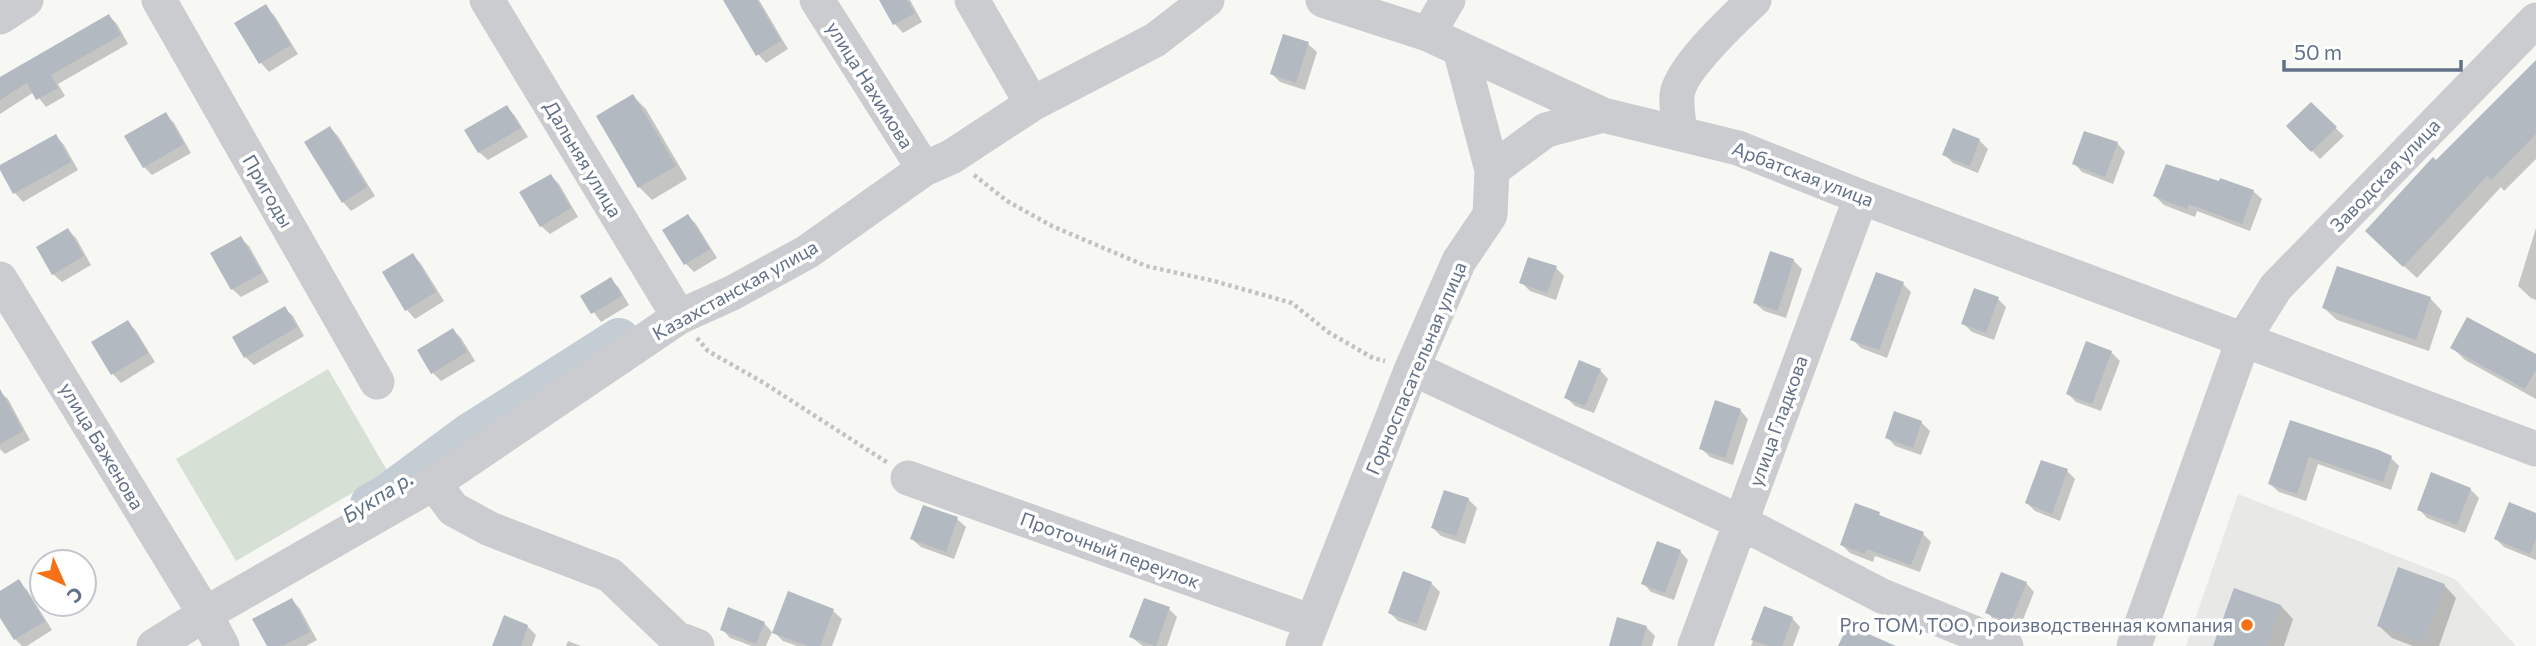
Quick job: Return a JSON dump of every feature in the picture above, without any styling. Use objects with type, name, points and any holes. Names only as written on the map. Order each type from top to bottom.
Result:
[{"type":"street","points":[[0,17],[26,0]]},
{"type":"street","name":"Пригоды","points":[[159,0],[377,382]]},
{"type":"street","name":"Дальняя улица","points":[[486,0],[679,317]]},
{"type":"street","name":"улица Нахимова","points":[[817,0],[937,163]]},
{"type":"street","points":[[972,0],[1032,104]]},
{"type":"street","name":"Казахстанская улица","points":[[154,646],[435,483],[679,317],[732,293],[807,252],[937,163],[1032,104],[1155,40],[1207,0]]},
{"type":"street","name":"Арбатская улица","points":[[1323,0],[1428,34],[1603,116],[1738,148],[1861,197],[2244,338]]},
{"type":"street","points":[[1428,34],[1448,0]]},
{"type":"street","points":[[1680,134],[1677,93],[1689,71],[1719,35],[1754,0]]},
{"type":"street","name":"Заводская улица","points":[[2134,646],[2244,338],[2276,287],[2536,20]]},
{"type":"street","name":"Горноспасательная улица","points":[[1308,634],[1412,369],[1459,261],[1490,215],[1492,170],[1460,49]]},
{"type":"street","points":[[1492,170],[1546,130],[1603,116]]},
{"type":"street","name":"улица Гладкова","points":[[1695,646],[1861,197]]},
{"type":"street","name":"улица Баженова","points":[[0,279],[222,646]]},
{"type":"street","points":[[2244,338],[2536,449]]},
{"type":"street","points":[[1412,369],[1740,522],[1882,596],[2006,646]]},
{"type":"street","name":"Проточный переулок","points":[[908,478],[1308,634]]},
{"type":"street","points":[[435,483],[453,509],[490,529],[610,575],[676,638],[697,646]]},
{"type":"path","points":[[937,163],[1052,226],[1146,266],[1214,281],[1292,303],[1328,332],[1373,358],[1412,369]]},
{"type":"path","points":[[679,317],[708,351],[764,383],[908,478]]},
{"type":"shaded area","points":[[328,369],[388,472],[236,561],[176,459]]},
{"type":"shaded area","points":[[2238,494],[2455,579],[2516,646],[2186,646]]},
{"type":"building","points":[[723,0],[757,0],[781,41],[756,56]]},
{"type":"building","points":[[879,0],[907,0],[915,13],[893,25]]},
{"type":"building","points":[[266,4],[291,45],[259,64],[234,23]]},
{"type":"building","points":[[109,14],[121,35],[51,75],[58,88],[36,100],[27,83],[0,100],[0,77]]},
{"type":"building","points":[[1283,34],[1309,42],[1296,83],[1270,74]]},
{"type":"building","points":[[2536,60],[2536,134],[2491,180],[2487,176],[2403,267],[2365,231],[2433,157],[2436,160]]},
{"type":"building","points":[[633,94],[676,166],[638,188],[596,116]]},
{"type":"building","points":[[2311,102],[2337,127],[2311,152],[2286,126]]},
{"type":"building","points":[[507,105],[521,128],[478,153],[464,130]]},
{"type":"building","points":[[166,112],[184,144],[143,168],[124,136]]},
{"type":"building","points":[[330,126],[367,187],[342,203],[304,142]]},
{"type":"building","points":[[1953,128],[1980,139],[1970,166],[1942,155]]},
{"type":"building","points":[[2084,131],[2118,142],[2105,177],[2072,164]]},
{"type":"building","points":[[56,134],[71,162],[13,194],[0,165]]},
{"type":"building","points":[[2166,164],[2254,190],[2242,224],[2189,204],[2187,209],[2153,196]]},
{"type":"building","points":[[551,174],[571,208],[540,227],[519,192]]},
{"type":"building","points":[[688,214],[710,249],[684,265],[662,230]]},
{"type":"building","points":[[68,228],[84,256],[52,275],[36,247]]},
{"type":"building","points":[[241,236],[262,273],[231,290],[210,253]]},
{"type":"building","points":[[1770,251],[1794,259],[1778,311],[1753,303]]},
{"type":"building","points":[[413,253],[436,292],[405,311],[382,272]]},
{"type":"building","points":[[1528,257],[1557,266],[1547,293],[1519,283]]},
{"type":"building","points":[[2337,266],[2431,297],[2416,340],[2322,308]]},
{"type":"building","points":[[1876,272],[1904,282],[1879,350],[1850,340]]},
{"type":"building","points":[[611,277],[622,296],[591,314],[580,296]]},
{"type":"building","points":[[1974,288],[1999,297],[1986,333],[1961,324]]},
{"type":"building","points":[[285,306],[297,327],[244,358],[232,337]]},
{"type":"building","points":[[2467,317],[2536,354],[2536,370],[2525,389],[2450,348]]},
{"type":"building","points":[[128,320],[148,353],[111,375],[91,342]]},
{"type":"building","points":[[453,328],[467,352],[431,374],[417,350]]},
{"type":"building","points":[[2086,341],[2112,351],[2092,404],[2066,394]]},
{"type":"building","points":[[1579,360],[1601,369],[1585,406],[1564,398]]},
{"type":"building","points":[[0,389],[23,431],[0,444]]},
{"type":"building","points":[[1715,400],[1741,409],[1725,458],[1699,449]]},
{"type":"building","points":[[1894,411],[1922,421],[1913,448],[1885,438]]},
{"type":"building","points":[[2290,420],[2392,456],[2383,482],[2309,457],[2297,494],[2268,484]]},
{"type":"building","points":[[2041,460],[2068,469],[2052,514],[2025,503]]},
{"type":"building","points":[[2431,472],[2471,488],[2457,525],[2417,510]]},
{"type":"building","points":[[1444,490],[1469,498],[1456,536],[1431,528]]},
{"type":"building","points":[[2509,502],[2536,513],[2536,539],[2530,554],[2494,539]]},
{"type":"building","points":[[1855,503],[1924,532],[1911,565],[1867,549],[1865,554],[1840,545]]},
{"type":"building","points":[[923,505],[958,517],[946,552],[910,539]]},
{"type":"building","points":[[1657,541],[1681,550],[1665,593],[1641,584]]},
{"type":"building","points":[[2398,567],[2445,584],[2424,643],[2377,626]]},
{"type":"building","points":[[1403,571],[1432,582],[1417,624],[1388,613]]},
{"type":"building","points":[[2001,572],[2027,582],[2010,623],[1985,613]]},
{"type":"building","points":[[19,579],[28,594],[28,618],[43,618],[45,621],[14,640],[0,618],[0,591]]},
{"type":"building","name":"Pro TOM, ТОО, производственная компания","points":[[2234,588],[2281,605],[2267,646],[2213,646]]},
{"type":"building","points":[[788,591],[834,609],[820,646],[808,646],[772,633]]},
{"type":"building","points":[[292,598],[310,632],[282,646],[267,646],[252,619]]},
{"type":"building","points":[[1144,598],[1170,607],[1156,646],[1129,637]]},
{"type":"building","points":[[1764,606],[1793,617],[1782,646],[1769,646],[1751,640]]},
{"type":"building","points":[[728,607],[765,622],[756,644],[720,630]]},
{"type":"building","points":[[504,615],[528,625],[521,646],[492,646]]},
{"type":"building","points":[[1617,617],[1647,626],[1641,646],[1609,646]]},
{"type":"building","points":[[1848,625],[1896,646],[1838,646]]},
{"type":"waterway","name":"Букпа р.","points":[[371,504],[468,435],[619,339]]},
{"type":"place","name":"Pro TOM, ТОО, производственная компания","points":[[2247,625]]}]
